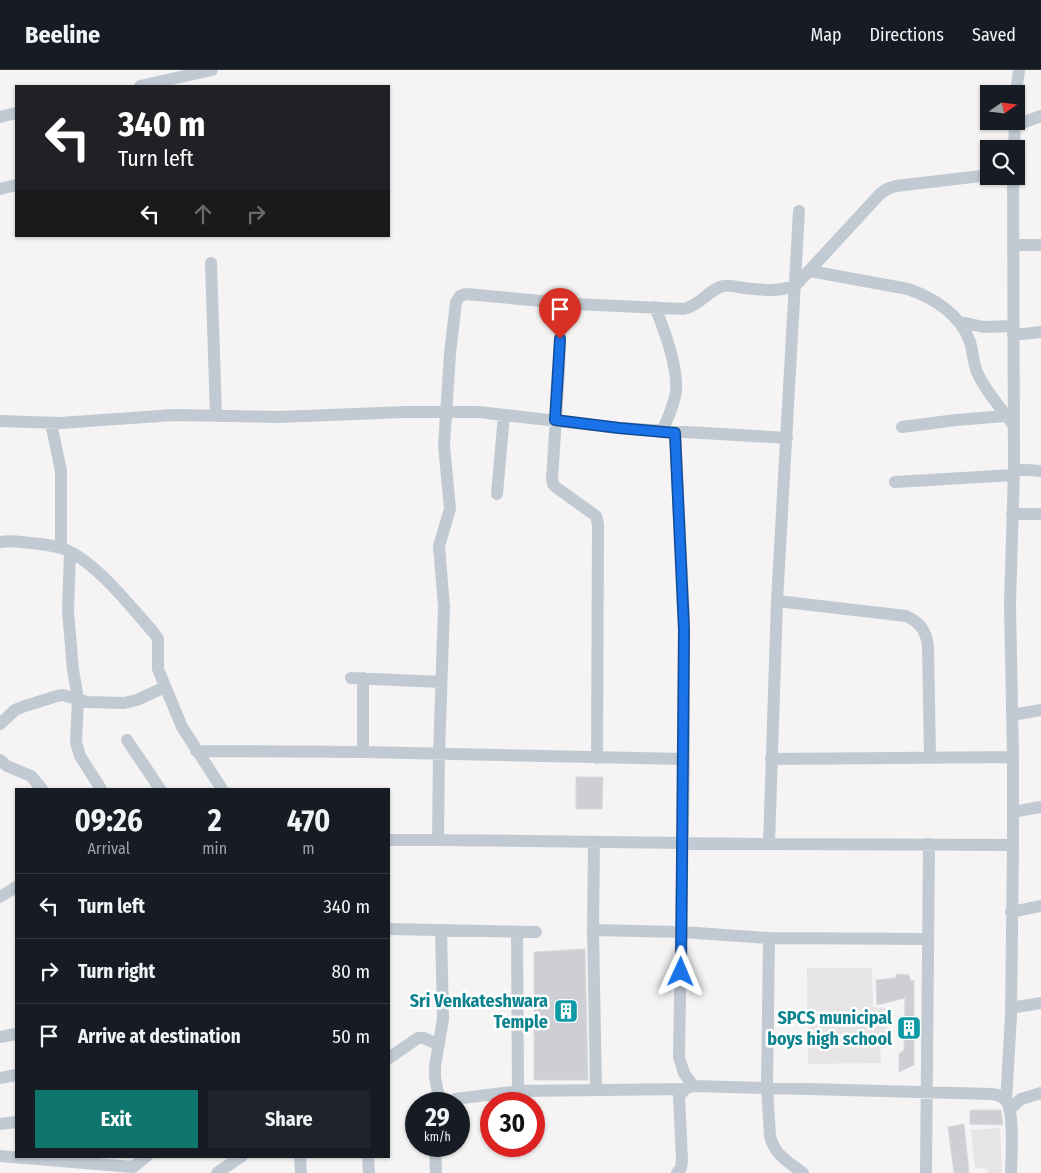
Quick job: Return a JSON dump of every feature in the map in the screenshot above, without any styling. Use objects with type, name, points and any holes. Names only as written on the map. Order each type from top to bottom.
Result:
[{"type":"street","points":[[148,85],[212,70]]},
{"type":"street","points":[[1017,85],[1019,70]]},
{"type":"street","points":[[0,117],[15,113]]},
{"type":"street","points":[[1025,121],[1041,116]]},
{"type":"street","points":[[438,840],[444,607],[439,546],[450,509],[444,445],[455,310],[456,302],[460,296],[466,294],[561,303],[689,308],[724,286],[768,291],[783,290],[795,286],[880,194],[887,189],[896,186],[980,176]]},
{"type":"street","points":[[1011,1173],[1008,1105],[1013,845],[1010,606],[1014,472],[1010,421],[1013,330],[1013,185]]},
{"type":"street","points":[[0,189],[15,186]]},
{"type":"street","points":[[770,844],[777,600],[798,212]]},
{"type":"street","points":[[1013,245],[1041,246]]},
{"type":"street","points":[[211,263],[216,416]]},
{"type":"street","points":[[810,271],[918,292],[941,305],[960,322],[971,345],[977,372],[1010,421]]},
{"type":"street","points":[[561,303],[559,372],[552,479],[553,484],[576,503],[591,511],[596,516],[598,524],[597,758]]},
{"type":"street","points":[[655,307],[676,375],[676,390],[669,432],[684,616],[684,759],[679,1057],[689,1087]]},
{"type":"street","points":[[960,322],[984,327],[1041,332]]},
{"type":"street","points":[[0,421],[70,423],[163,415],[279,417],[404,412],[478,412],[669,432],[787,438]]},
{"type":"street","points":[[496,494],[504,415]]},
{"type":"street","points":[[902,427],[956,420],[1010,421]]},
{"type":"street","points":[[51,423],[61,471],[69,634],[78,699],[78,750],[100,788]]},
{"type":"street","points":[[896,482],[1041,471]]},
{"type":"street","points":[[1012,514],[1041,514]]},
{"type":"street","points":[[0,542],[11,541],[66,550],[93,567],[154,633],[158,639],[158,669],[182,727],[221,788]]},
{"type":"street","points":[[777,600],[906,616],[922,626],[927,636],[928,646],[930,757]]},
{"type":"street","points":[[363,752],[357,678],[442,682]]},
{"type":"street","points":[[0,724],[22,707],[63,695],[88,702],[131,702],[165,687]]},
{"type":"street","points":[[1012,715],[1041,710]]},
{"type":"street","points":[[127,740],[159,788]]},
{"type":"street","points":[[196,751],[363,752],[684,759]]},
{"type":"street","points":[[772,759],[1013,757]]},
{"type":"street","points":[[0,760],[7,766],[31,776],[41,788]]},
{"type":"street","points":[[1013,812],[1041,807]]},
{"type":"street","points":[[390,840],[1013,845]]},
{"type":"street","points":[[594,842],[593,930],[596,1089]]},
{"type":"street","points":[[926,1173],[929,844]]},
{"type":"street","points":[[0,897],[15,888]]},
{"type":"street","points":[[1011,912],[1041,906]]},
{"type":"street","points":[[390,929],[536,932]]},
{"type":"street","points":[[438,1092],[435,1077],[443,1019],[440,930]]},
{"type":"street","points":[[593,930],[682,932],[770,938],[927,939]]},
{"type":"street","points":[[517,932],[518,1091]]},
{"type":"street","points":[[770,938],[767,1087],[770,1136],[779,1155],[803,1173]]},
{"type":"street","points":[[1011,1008],[1041,1003]]},
{"type":"street","points":[[0,1037],[15,1034]]},
{"type":"street","points":[[390,1057],[418,1038],[424,1038],[439,1045]]},
{"type":"street","points":[[0,1078],[15,1075]]},
{"type":"street","points":[[677,1173],[682,1160],[679,1096],[689,1087]]},
{"type":"street","points":[[470,1097],[518,1091],[767,1087],[992,1094],[1000,1096],[1008,1105]]},
{"type":"street","points":[[1008,1105],[1021,1098],[1041,1093]]},
{"type":"street","points":[[0,1124],[15,1122]]},
{"type":"street","points":[[0,1156],[15,1157]]},
{"type":"street","points":[[435,1157],[436,1173]]},
{"type":"street","points":[[30,1158],[133,1165],[144,1158]]},
{"type":"street","points":[[217,1173],[239,1158]]},
{"type":"street","points":[[300,1158],[301,1173]]},
{"type":"street","points":[[368,1158],[369,1173]]},
{"type":"shaded area","points":[[807,968],[872,968],[873,1007],[887,1008],[888,1047],[880,1049],[881,1063],[808,1064]]},
{"type":"shaded area","points":[[1000,1128],[1002,1173],[988,1173],[987,1169],[975,1168],[971,1130]]},
{"type":"building","points":[[576,777],[603,777],[602,809],[576,809]]},
{"type":"building","points":[[585,949],[588,1080],[534,1080],[534,952]]},
{"type":"building","name":"SPCS municipal boys high school","points":[[897,974],[909,975],[910,980],[914,981],[914,1065],[899,1072],[899,1054],[904,1050],[905,998],[877,1005],[876,980],[896,978]]},
{"type":"building","points":[[970,1110],[1001,1110],[1003,1125],[970,1124]]},
{"type":"building","points":[[964,1124],[969,1173],[954,1173],[948,1127]]},
{"type":"place","name":"Sri Venkateshwara Temple","points":[[566,1011]]},
{"type":"place","name":"SPCS municipal boys high school","points":[[909,1028]]},
{"type":"route","points":[[560,339],[555,420],[675,433],[684,616],[681,972]]}]
